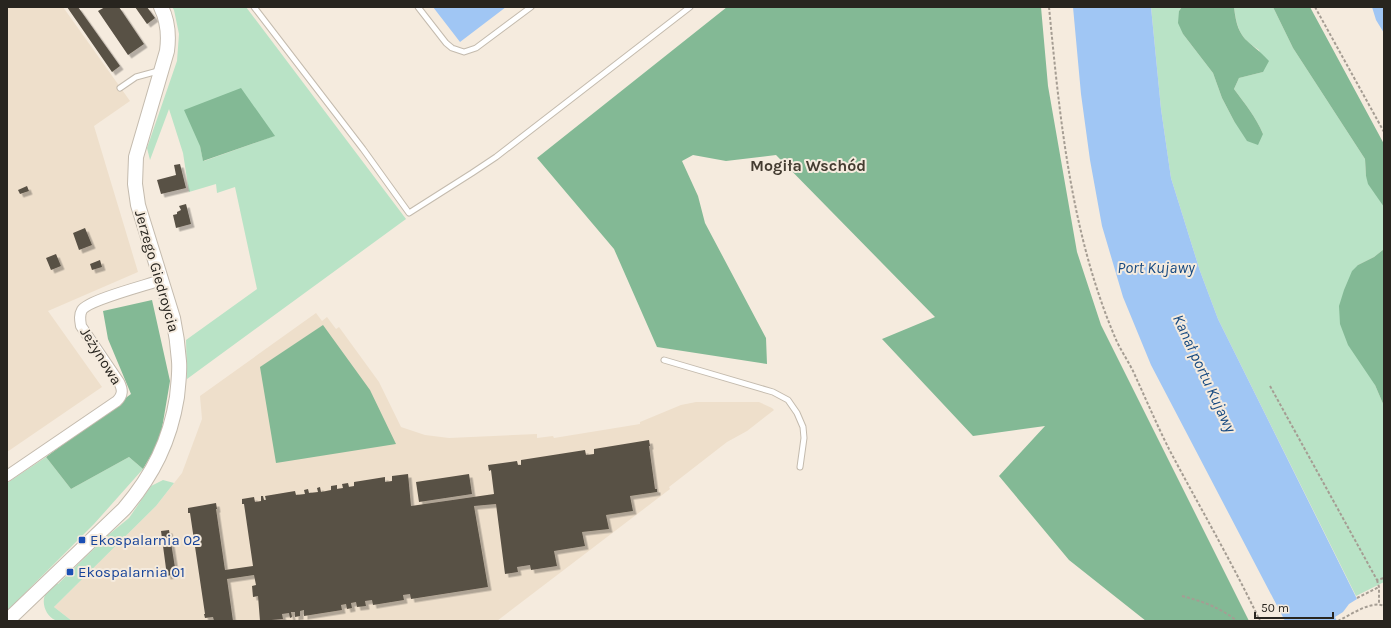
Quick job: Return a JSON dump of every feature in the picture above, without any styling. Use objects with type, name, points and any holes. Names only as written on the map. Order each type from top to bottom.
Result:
[{"type":"street","name":"Jerzego Giedroycia","points":[[7,621],[124,509],[138,492],[156,463],[166,442],[174,412],[180,362],[173,318],[138,205],[135,184],[136,157],[167,51],[168,34],[165,17],[161,7]]},
{"type":"street","name":"Jeżynowa","points":[[7,476],[117,401],[121,395],[122,391],[119,382],[81,326],[79,319],[81,311],[88,305],[98,300],[161,280]]},
{"type":"lane","points":[[254,7],[363,149],[409,213],[472,174],[496,157],[690,7]]},
{"type":"lane","points":[[418,7],[446,43],[452,48],[464,52],[476,48],[531,7]]},
{"type":"lane","points":[[120,88],[136,77],[161,70]]},
{"type":"lane","points":[[664,360],[773,392],[788,400],[797,412],[803,427],[804,438],[800,467]]},
{"type":"path","points":[[1049,7],[1057,88],[1069,177],[1086,250],[1106,314],[1118,343],[1169,448],[1260,621]]},
{"type":"path","points":[[1316,7],[1384,132]]},
{"type":"path","points":[[1270,386],[1377,580],[1379,586],[1379,604]]},
{"type":"path","points":[[1377,580],[1384,578]]},
{"type":"path","points":[[1357,598],[1379,586]]},
{"type":"path","points":[[1182,596],[1197,600],[1225,612],[1237,621]]},
{"type":"path","points":[[1338,621],[1368,606],[1379,604],[1384,606]]},
{"type":"shaded area","points":[[7,7],[63,7],[130,101],[94,126],[138,272],[48,311],[102,387],[7,452]]},
{"type":"shaded area","points":[[316,313],[322,321],[327,317],[336,329],[339,327],[379,382],[401,427],[425,435],[449,438],[537,434],[537,438],[553,436],[554,438],[640,424],[640,422],[681,405],[696,402],[759,402],[774,410],[747,431],[727,442],[669,487],[670,489],[497,621],[72,621],[54,607],[156,506],[182,473],[202,419],[200,396]]},
{"type":"green space","points":[[172,7],[246,7],[406,219],[187,379],[186,340],[257,289],[235,187],[217,193],[216,184],[189,192],[183,153],[169,109],[150,160],[147,148],[177,61],[179,34]],"holes":[[[274,136],[204,161],[200,146]]]},
{"type":"green space","points":[[727,7],[1041,7],[1048,86],[1077,252],[1101,325],[1249,621],[1146,621],[1069,560],[999,476],[1045,426],[973,436],[882,339],[935,317],[776,155],[726,161],[693,155],[682,161],[698,196],[705,223],[766,338],[767,364],[657,347],[614,249],[537,158]]},
{"type":"green space","points":[[1151,7],[1182,7],[1179,11],[1183,34],[1213,73],[1222,98],[1234,121],[1263,134],[1254,116],[1234,89],[1239,78],[1263,72],[1259,50],[1253,46],[1240,32],[1236,21],[1234,7],[1273,7],[1293,48],[1365,159],[1366,176],[1384,207],[1384,249],[1374,257],[1358,265],[1375,385],[1384,406],[1384,582],[1356,596],[1218,319],[1200,271],[1171,178],[1161,109]]},
{"type":"green space","points":[[1182,7],[1234,7],[1241,34],[1269,61],[1263,72],[1239,78],[1234,89],[1254,116],[1263,134],[1258,145],[1247,141],[1222,98],[1213,73],[1183,34],[1178,23],[1179,11]]},
{"type":"green space","points":[[1273,7],[1310,7],[1384,144],[1384,207],[1368,184],[1365,159],[1293,48]]},
{"type":"green space","points":[[241,88],[275,136],[203,161],[200,146],[184,110]]},
{"type":"green space","points":[[1384,249],[1384,406],[1375,385],[1348,345],[1340,324],[1339,306],[1352,271],[1358,265],[1374,257]]},
{"type":"green space","points":[[152,300],[170,381],[160,440],[143,469],[129,457],[71,489],[46,457],[131,394],[108,339],[103,311]]},
{"type":"green space","points":[[323,325],[370,390],[396,444],[276,463],[260,367]]},
{"type":"green space","points":[[46,457],[71,489],[129,457],[143,469],[94,524],[7,611],[7,483]]},
{"type":"green space","points":[[163,480],[174,483],[156,506],[54,607],[72,621],[59,621],[52,618],[47,613],[44,606],[45,595],[48,590],[55,582],[58,584],[107,536],[129,518],[151,486]]},
{"type":"water","points":[[433,7],[506,7],[460,42]]},
{"type":"water","name":"Port Kujawy","points":[[1073,7],[1151,7],[1161,109],[1171,178],[1200,271],[1218,319],[1357,599],[1335,617],[1337,621],[1285,621],[1151,365],[1123,297],[1102,226],[1090,160],[1081,94]]},
{"type":"water","points":[[1372,7],[1384,7],[1384,33],[1376,20]]},
{"type":"building","points":[[67,7],[78,7],[120,66],[112,72]]},
{"type":"building","points":[[105,7],[119,7],[144,44],[128,55],[98,11]]},
{"type":"building","points":[[135,7],[147,7],[155,18],[147,24]]},
{"type":"building","points":[[180,164],[186,188],[161,194],[157,180],[176,175],[174,165]]},
{"type":"building","points":[[27,186],[29,191],[20,194],[18,190]]},
{"type":"building","points":[[186,204],[191,224],[176,228],[173,215],[177,214],[177,212],[181,210],[179,206]]},
{"type":"building","points":[[85,228],[92,245],[79,250],[73,233]]},
{"type":"building","points":[[56,254],[61,266],[51,270],[46,258]]},
{"type":"building","points":[[100,260],[102,267],[92,270],[90,264]]},
{"type":"building","points":[[649,440],[655,489],[657,489],[657,492],[630,496],[633,511],[606,515],[609,529],[582,532],[585,546],[554,551],[557,566],[531,570],[530,565],[517,567],[518,572],[505,574],[496,504],[474,506],[488,587],[411,599],[410,594],[403,595],[404,600],[373,605],[372,600],[365,601],[366,606],[357,607],[356,602],[351,603],[352,608],[347,609],[346,604],[341,605],[342,610],[304,616],[304,610],[300,611],[300,616],[295,617],[295,612],[291,612],[292,617],[290,618],[289,613],[282,614],[283,619],[260,621],[258,596],[253,597],[252,586],[256,585],[254,575],[227,579],[233,621],[214,621],[213,617],[205,618],[190,513],[188,513],[188,508],[216,503],[225,570],[253,566],[242,499],[254,497],[255,502],[261,501],[261,496],[263,496],[264,500],[266,500],[265,496],[295,491],[296,495],[305,494],[304,490],[308,489],[309,493],[318,492],[317,488],[320,487],[321,492],[331,490],[331,486],[337,485],[337,489],[343,488],[342,484],[348,483],[349,487],[354,486],[354,482],[385,477],[385,482],[392,481],[392,476],[408,474],[411,506],[494,494],[491,470],[489,471],[488,465],[517,461],[518,465],[521,465],[521,460],[585,450],[586,455],[594,454],[594,449]]},
{"type":"building","points":[[469,474],[472,494],[419,502],[416,482]]},
{"type":"building","points":[[169,530],[176,574],[167,576],[161,531]]},
{"type":"place","name":"Ekospalarnia 02","points":[[82,540]]},
{"type":"place","name":"Ekospalarnia 01","points":[[70,572]]},
{"type":"district","name":"Mogiła Wschód","points":[[808,165]]},
{"type":"water label","name":"Kanał portu Kujawy","points":[[1205,373]]}]
